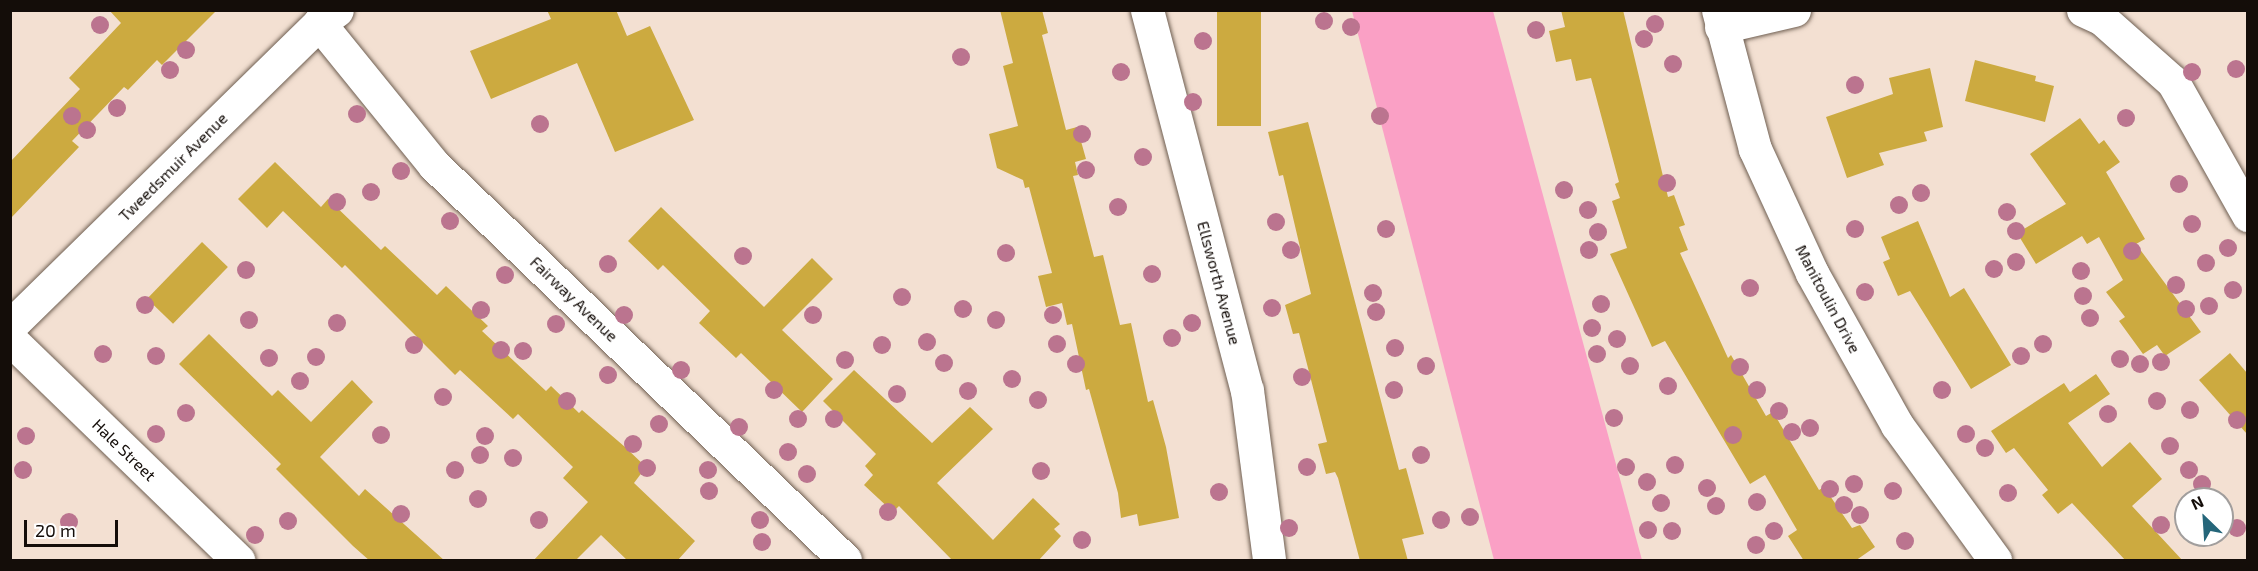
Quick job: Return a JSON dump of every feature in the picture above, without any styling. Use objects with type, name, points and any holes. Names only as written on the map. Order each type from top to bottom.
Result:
[{"type":"street","name":"Ellsworth Avenue","points":[[1147,10],[1247,390],[1269,561]]},
{"type":"street","points":[[1720,19],[1794,10]]},
{"type":"street","points":[[2083,10],[2102,19],[2173,82],[2247,215]]},
{"type":"street","name":"Tweedsmuir Avenue","points":[[10,326],[328,17]]},
{"type":"street","name":"Fairway Avenue","points":[[328,17],[434,165],[844,561]]},
{"type":"street","name":"Manitoulin Drive","points":[[1720,19],[1755,149],[1812,273],[1897,425],[1995,561]]},
{"type":"street","name":"Hale Street","points":[[10,339],[238,561]]},
{"type":"shaded area","points":[[1352,11],[1493,11],[1642,560],[1494,560]]},
{"type":"building","points":[[109,10],[217,10],[162,65],[157,60],[128,90],[124,87],[72,141],[79,147],[10,219],[10,162],[80,89],[69,78],[121,23]]},
{"type":"building","points":[[547,10],[616,10],[627,36],[650,26],[694,120],[615,152],[577,63],[491,99],[470,51],[551,19]]},
{"type":"building","points":[[1000,10],[1042,10],[1048,33],[1042,35],[1066,130],[1077,127],[1086,159],[1075,162],[1078,175],[1073,176],[1094,257],[1103,255],[1120,325],[1131,323],[1148,402],[1153,400],[1166,447],[1179,518],[1139,526],[1137,514],[1121,518],[1118,493],[1089,389],[1086,390],[1072,324],[1067,325],[1062,303],[1046,307],[1038,276],[1052,273],[1029,187],[1025,188],[1023,180],[997,168],[989,134],[1018,126],[1003,66],[1013,63]]},
{"type":"building","points":[[1217,10],[1261,10],[1261,126],[1217,126]]},
{"type":"building","points":[[1561,10],[1623,10],[1668,197],[1674,195],[1685,225],[1679,227],[1688,250],[1680,253],[1728,358],[1731,355],[1766,416],[1773,412],[1819,490],[1824,487],[1852,528],[1860,525],[1875,547],[1855,561],[1804,561],[1788,536],[1797,530],[1765,475],[1750,484],[1665,341],[1652,347],[1610,254],[1627,248],[1612,201],[1620,198],[1615,184],[1619,182],[1591,78],[1576,81],[1571,59],[1556,62],[1549,31],[1565,27]]},
{"type":"building","points":[[1975,60],[2036,76],[2035,81],[2054,86],[2045,122],[1965,101]]},
{"type":"building","points":[[1930,68],[1943,127],[1924,132],[1927,141],[1879,153],[1884,165],[1847,178],[1826,117],[1893,94],[1889,78]]},
{"type":"building","points":[[2080,118],[2099,144],[2104,140],[2120,162],[2106,172],[2145,239],[2136,244],[2201,332],[2165,356],[2157,345],[2143,354],[2119,321],[2125,317],[2106,292],[2123,280],[2099,237],[2087,244],[2082,236],[2036,264],[2017,233],[2066,204],[2030,154]]},
{"type":"building","points":[[1308,122],[1399,470],[1406,468],[1424,534],[1402,539],[1408,561],[1360,561],[1338,478],[1335,472],[1326,474],[1318,444],[1327,442],[1299,333],[1293,334],[1285,305],[1311,294],[1283,175],[1279,176],[1268,132]]},
{"type":"building","points":[[275,162],[321,207],[328,199],[381,250],[385,246],[437,295],[446,286],[488,326],[482,331],[546,391],[551,386],[579,413],[582,410],[646,467],[634,483],[695,541],[677,561],[628,561],[601,535],[575,561],[533,561],[588,502],[563,478],[573,467],[518,414],[513,419],[460,370],[455,375],[345,265],[342,268],[283,211],[267,228],[238,199]]},
{"type":"building","points":[[661,207],[764,307],[812,258],[833,279],[782,330],[833,379],[802,412],[741,353],[736,358],[699,323],[710,311],[663,265],[658,270],[628,241]]},
{"type":"building","points":[[1918,221],[1950,297],[1964,288],[2011,365],[1971,389],[1910,291],[1898,296],[1883,262],[1890,259],[1881,237]]},
{"type":"building","points":[[202,242],[228,267],[173,324],[147,299]]},
{"type":"building","points":[[209,334],[272,396],[278,390],[311,422],[352,380],[373,402],[320,457],[359,496],[365,489],[445,561],[370,561],[353,546],[276,469],[281,464],[179,364]]},
{"type":"building","points":[[2230,353],[2247,373],[2247,434],[2199,380]]},
{"type":"building","points":[[854,370],[932,443],[970,407],[993,429],[937,483],[993,540],[1033,498],[1060,524],[1054,529],[1061,536],[1038,561],[953,561],[899,506],[893,512],[864,485],[873,475],[865,466],[876,454],[823,401]]},
{"type":"building","points":[[2096,374],[2110,394],[2068,423],[2102,467],[2130,442],[2162,479],[2132,506],[2183,561],[2126,561],[2072,503],[2058,514],[2042,495],[2048,490],[2014,448],[2006,453],[1991,431],[2064,383],[2070,392]]}]
